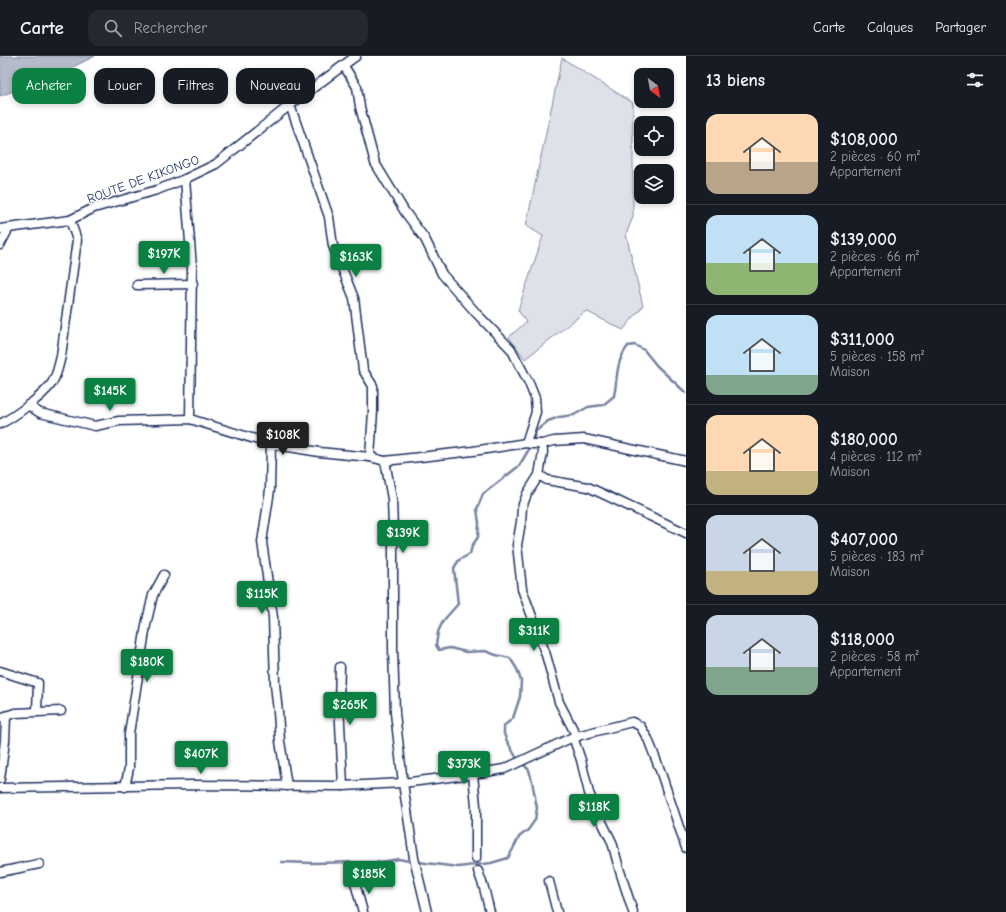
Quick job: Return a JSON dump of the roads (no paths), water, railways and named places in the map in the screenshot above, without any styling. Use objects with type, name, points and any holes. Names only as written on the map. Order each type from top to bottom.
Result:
[{"type":"street","name":"ROUTE DE KIKONGO","points":[[0,229],[70,220],[94,208],[157,190],[185,179],[216,164],[290,105],[356,56]]},
{"type":"street","points":[[344,66],[357,87],[360,107],[375,163],[425,239],[442,274],[477,314],[511,348],[529,383],[534,398],[536,412],[526,443]]},
{"type":"street","points":[[290,105],[329,217],[333,246],[354,298],[363,370],[373,386],[370,457]]},
{"type":"street","points":[[185,179],[193,284],[190,419]]},
{"type":"street","points":[[0,424],[28,405],[52,383],[57,372],[61,356],[77,240],[70,220]]},
{"type":"street","points":[[0,245],[9,228]]},
{"type":"street","points":[[137,285],[193,284]]},
{"type":"street","points":[[28,405],[46,415],[95,426],[119,420],[190,419],[271,444],[319,452],[370,457],[385,461],[473,451],[526,443],[542,444],[554,441],[584,439],[686,461]]},
{"type":"street","points":[[271,444],[270,490],[262,542],[273,617],[275,684],[286,786]]},
{"type":"street","points":[[542,444],[543,452],[539,474],[527,494],[522,507],[517,545],[522,589],[546,655],[559,702],[575,737],[589,793],[612,842],[618,868],[634,912]]},
{"type":"street","points":[[385,461],[392,499],[395,706],[403,783],[415,862],[428,912]]},
{"type":"street","points":[[539,474],[547,480],[588,487],[686,533]]},
{"type":"street","points":[[125,786],[129,768],[129,734],[146,624],[153,595],[164,575]]},
{"type":"street","points":[[340,667],[339,702],[343,786]]},
{"type":"street","points":[[0,670],[38,683],[37,711]]},
{"type":"street","points":[[0,779],[5,741],[3,717],[15,713],[61,711]]},
{"type":"street","points":[[0,788],[191,785],[343,786],[403,783],[504,769],[575,737],[632,722],[640,726],[648,739],[686,848]]},
{"type":"street","points":[[473,774],[476,806],[476,858]]},
{"type":"street","points":[[0,872],[39,864]]},
{"type":"street","points":[[478,871],[490,912]]},
{"type":"street","points":[[549,881],[557,912]]},
{"type":"street","points":[[355,883],[363,912]]},
{"type":"water","points":[[0,56],[95,56],[71,68],[12,68],[12,92],[0,96]]},
{"type":"waterway","points":[[418,862],[458,867],[491,863],[508,858],[519,837],[528,830],[535,820],[537,808],[529,770],[516,757],[504,734],[504,726],[513,718],[520,697],[521,681],[517,669],[510,658],[485,651],[466,652],[450,648],[439,650],[436,645],[438,632],[443,621],[458,604],[454,568],[459,560],[470,554],[472,546],[478,537],[479,523],[477,509],[483,494],[519,466],[532,444],[536,431],[548,421],[559,417],[574,415],[588,407],[603,405],[614,396],[619,364],[628,346],[635,345],[644,350],[657,366],[686,393]]},
{"type":"waterway","points":[[282,862],[381,862],[399,859],[413,862]]}]
